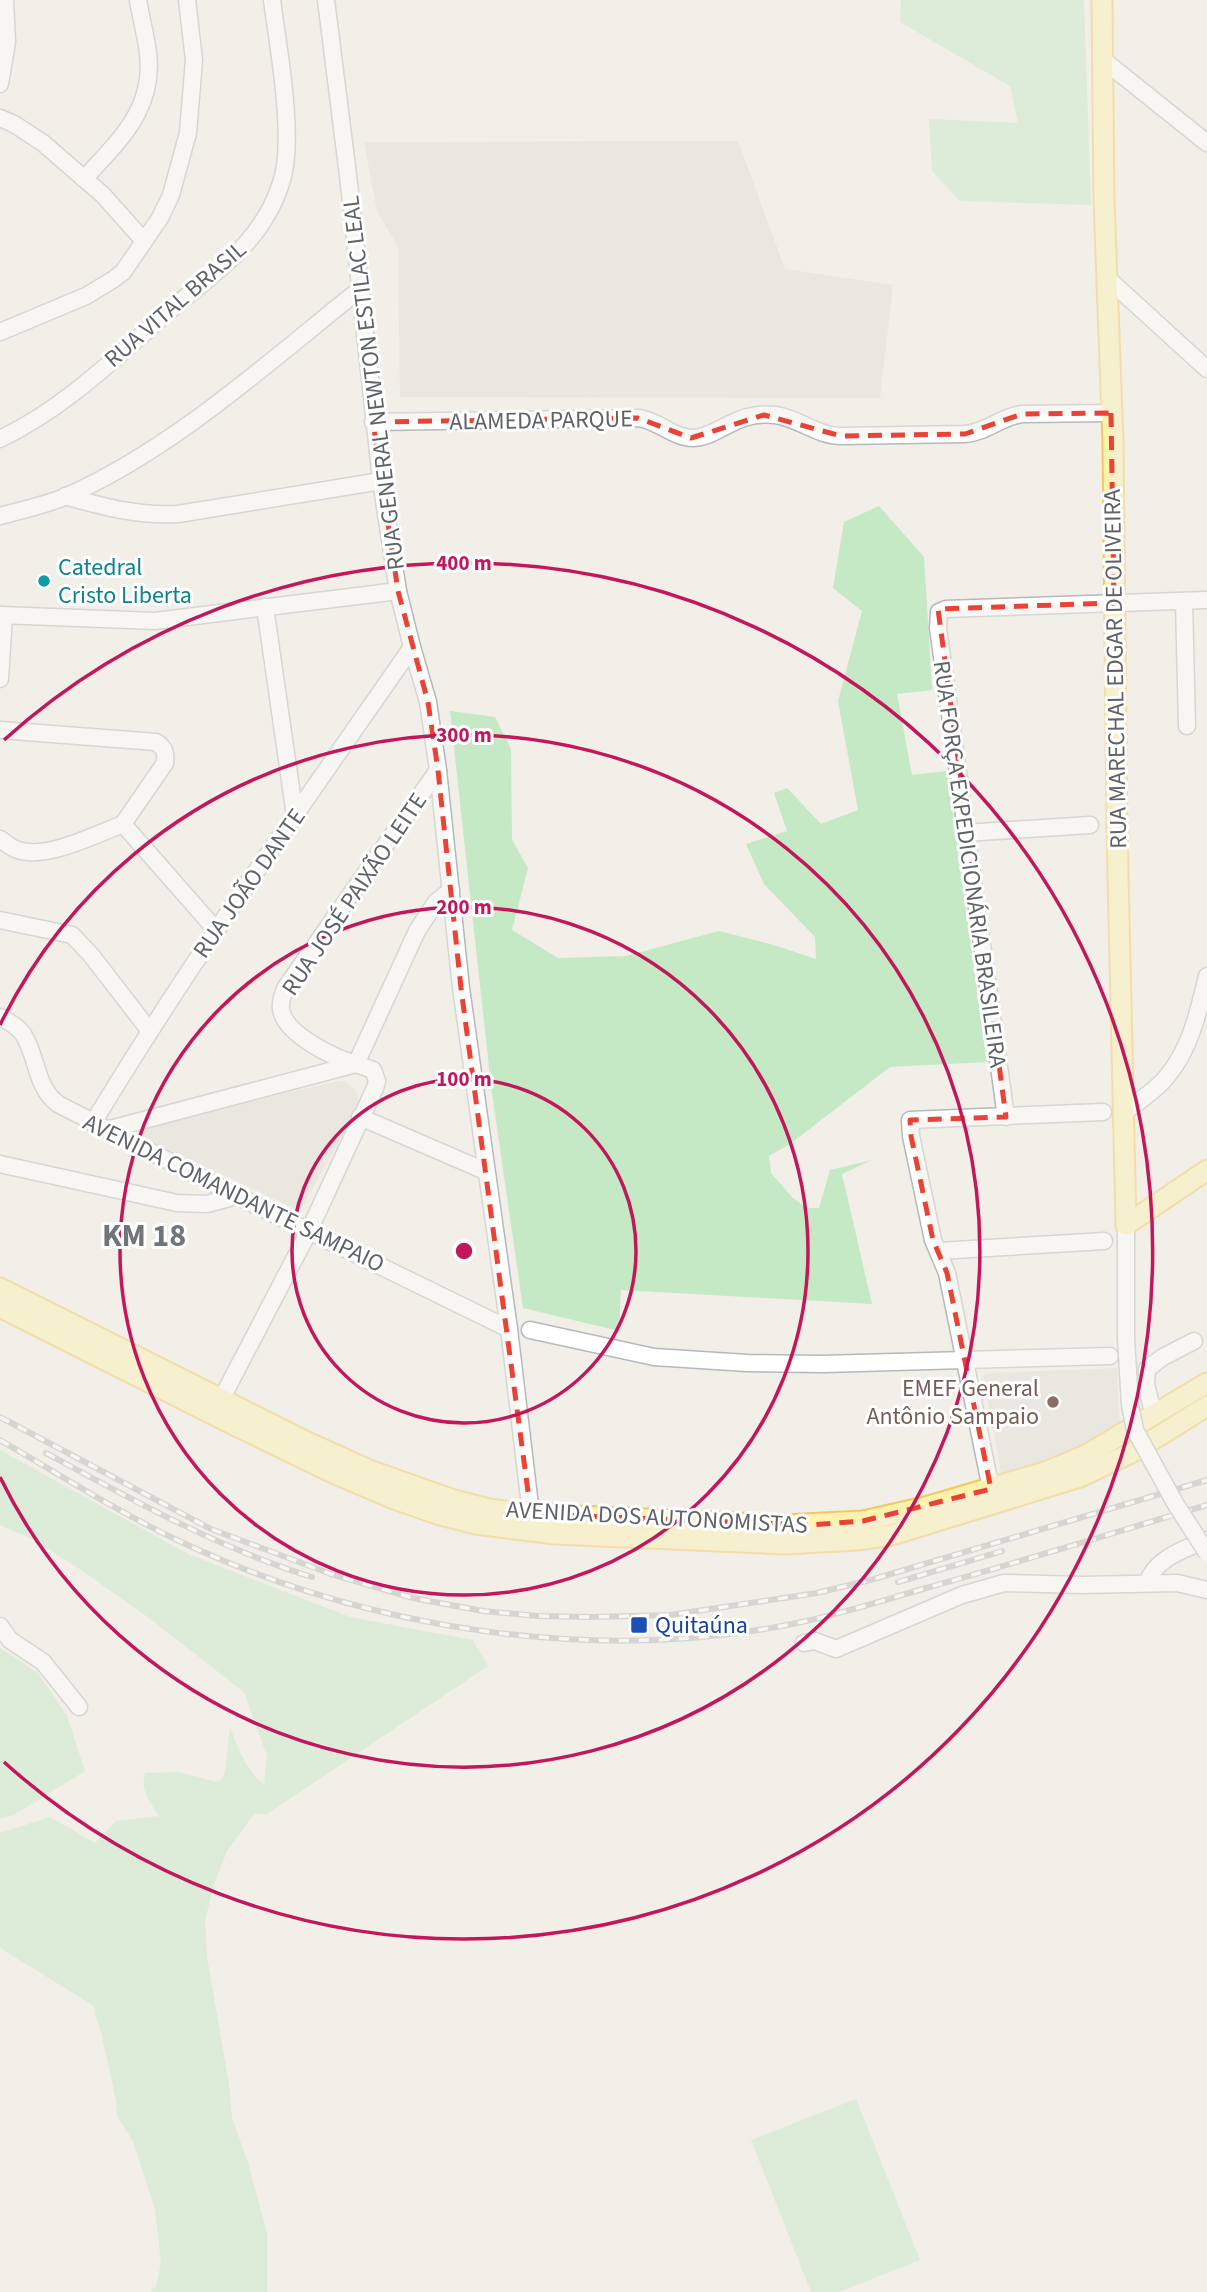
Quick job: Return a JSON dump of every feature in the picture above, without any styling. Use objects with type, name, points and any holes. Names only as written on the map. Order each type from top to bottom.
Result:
[{"type":"main road","name":"RUA MARECHAL EDGAR DE OLIVEIRA","points":[[1102,0],[1109,71],[1106,277],[1114,603],[1113,1113],[1126,1225]]},
{"type":"main road","points":[[1126,1225],[1207,1170]]},
{"type":"main road","name":"AVENIDA DOS AUTONOMISTAS","points":[[0,1288],[307,1442],[414,1488],[489,1508],[531,1514],[761,1524],[840,1523],[897,1514],[991,1489],[1048,1471],[1088,1454],[1207,1382]]},
{"type":"main road","name":"AVENIDA DOS AUTONOMISTAS","points":[[0,1307],[194,1405],[382,1494],[437,1514],[476,1524],[555,1534],[773,1544],[846,1541],[892,1535],[1054,1486],[1102,1468],[1135,1451],[1207,1406]]},
{"type":"main road","points":[[194,1405],[206,1405],[222,1398]]},
{"type":"street","points":[[0,1],[6,0],[7,42],[0,85]]},
{"type":"street","points":[[84,179],[132,124],[144,102],[148,83],[148,54],[138,0]]},
{"type":"street","points":[[0,332],[86,296],[114,279],[123,272],[160,218],[171,195],[188,133],[194,60],[187,0]]},
{"type":"street","name":"RUA VITAL BRASIL","points":[[0,439],[58,405],[214,276],[262,224],[282,179],[286,139],[272,0]]},
{"type":"street","name":"RUA GENERAL NEWTON ESTILAC LEAL","points":[[326,0],[348,175],[373,422],[398,590],[428,702],[438,770],[462,1001],[509,1329],[531,1514]]},
{"type":"street","points":[[1109,71],[1207,143]]},
{"type":"street","points":[[0,118],[14,124],[43,144],[103,195],[144,242]]},
{"type":"street","points":[[1106,277],[1207,369]]},
{"type":"street","points":[[0,516],[65,496],[134,460],[229,394],[359,290]]},
{"type":"street","name":"ALAMEDA PARQUE","points":[[373,422],[638,418],[691,438],[706,436],[743,418],[764,415],[780,416],[824,434],[841,436],[965,434],[984,431],[1016,415],[1111,413]]},
{"type":"street","points":[[65,496],[122,512],[178,514],[381,481]]},
{"type":"street","points":[[0,679],[2,615],[155,621],[398,590]]},
{"type":"street","points":[[1114,603],[1207,600]]},
{"type":"street","points":[[1184,601],[1186,726]]},
{"type":"street","name":"RUA FORÇA EXPEDICIONÁRIA BRASILEIRA","points":[[1006,1116],[937,628],[939,612],[946,609],[1114,603]]},
{"type":"street","points":[[265,607],[295,816]]},
{"type":"street","name":"RUA JOÃO DANTE","points":[[93,1123],[149,1030],[216,930],[412,647]]},
{"type":"street","points":[[0,730],[156,742],[163,747],[166,755],[165,762],[123,824],[47,850],[20,851],[0,839]]},
{"type":"street","name":"RUA JOSÉ PAIXÃO LEITE","points":[[356,1064],[334,1056],[291,1028],[283,1018],[281,999],[286,987],[438,770]]},
{"type":"street","points":[[123,824],[216,930]]},
{"type":"street","points":[[965,832],[1090,825]]},
{"type":"street","points":[[356,1064],[417,930],[436,902],[451,890]]},
{"type":"street","points":[[0,920],[72,935],[91,955],[149,1030]]},
{"type":"street","points":[[991,1489],[947,1273],[933,1240],[910,1120],[1113,1113],[1158,1086],[1171,1071],[1197,1019],[1207,976]]},
{"type":"street","name":"AVENIDA COMANDANTE SAMPAIO","points":[[0,1017],[21,1031],[44,1091],[49,1097],[93,1123],[110,1129],[237,1196],[509,1329]]},
{"type":"street","points":[[110,1129],[356,1064],[376,1073],[377,1081],[309,1231],[222,1398]]},
{"type":"street","points":[[360,1117],[485,1171]]},
{"type":"street","points":[[0,1164],[177,1203],[207,1204],[237,1196]]},
{"type":"street","name":"RUA MARECHAL EDGAR DE OLIVEIRA","points":[[1126,1225],[1126,1338],[1130,1405],[1135,1430],[1158,1474],[1207,1553]]},
{"type":"street","points":[[939,1251],[1104,1241]]},
{"type":"street","points":[[530,1330],[654,1357],[747,1363],[822,1364],[1110,1356]]},
{"type":"street","points":[[1154,1415],[1146,1385],[1147,1368],[1194,1341]]},
{"type":"street","points":[[1147,1583],[1153,1571],[1170,1556],[1207,1540]]},
{"type":"street","points":[[804,1643],[815,1641],[836,1649],[962,1595],[1004,1583],[1183,1583],[1207,1590]]},
{"type":"street","points":[[0,1626],[10,1640],[43,1662],[79,1707]]},
{"type":"highlighted area","points":[[1111,413],[1114,603],[938,609],[1006,1117],[910,1120],[933,1240],[947,1273],[991,1489],[863,1521],[809,1525],[531,1514],[461,988],[438,770],[428,702],[398,591],[373,422],[638,418],[691,438],[764,415],[841,436],[965,434],[1022,414]]},
{"type":"shaded area","points":[[738,141],[785,269],[893,285],[880,398],[400,397],[398,247],[377,211],[364,142]]},
{"type":"shaded area","points":[[344,1081],[356,1091],[359,1102],[357,1110],[305,1205],[298,1210],[143,1135],[149,1125]]},
{"type":"shaded area","name":"EMEF General Antônio Sampaio","points":[[1117,1368],[1120,1428],[1074,1452],[1001,1472],[983,1375]]},
{"type":"green space","points":[[901,0],[1084,0],[1091,205],[960,201],[932,171],[929,119],[1018,123],[1010,86],[900,22]]},
{"type":"green space","points":[[879,506],[924,557],[932,690],[897,694],[912,775],[947,771],[987,1062],[890,1067],[790,1144],[769,1156],[771,1173],[792,1197],[806,1208],[819,1208],[830,1170],[872,1160],[842,1174],[872,1304],[621,1290],[619,1331],[523,1308],[491,1086],[450,711],[495,717],[511,749],[512,840],[528,868],[512,930],[558,958],[626,956],[719,931],[816,959],[815,937],[764,884],[746,844],[787,831],[774,793],[787,788],[821,824],[858,810],[838,701],[862,611],[833,588],[844,522]]},
{"type":"green space","points":[[0,1450],[188,1554],[350,1617],[473,1640],[488,1666],[267,1814],[254,1814],[227,1851],[214,1885],[205,1920],[207,1957],[229,2084],[232,2118],[248,2163],[267,2233],[267,2292],[150,2292],[156,2286],[161,2263],[155,2209],[133,2141],[117,2116],[116,2100],[94,2006],[0,1948],[0,1833],[50,1817],[95,1843],[116,1821],[159,1816],[145,1791],[145,1773],[179,1772],[216,1782],[222,1779],[230,1727],[248,1766],[264,1784],[267,1756],[244,1692],[145,1615],[84,1572],[34,1540],[0,1525]]},
{"type":"green space","points":[[0,1648],[38,1673],[67,1716],[85,1771],[14,1815],[0,1819]]},
{"type":"green space","points":[[856,2099],[920,2260],[839,2292],[811,2292],[751,2140]]},
{"type":"railway","points":[[0,1417],[211,1529],[331,1574],[413,1598],[483,1611],[538,1616],[670,1615],[817,1593],[874,1579],[1207,1480]]},
{"type":"railway","points":[[0,1440],[154,1529],[249,1571],[324,1596],[402,1616],[481,1631],[561,1639],[640,1640],[720,1635],[797,1623],[862,1607],[1207,1505]]},
{"type":"railway","points":[[46,1453],[209,1537],[312,1577]]},
{"type":"railway","points":[[898,1582],[1002,1551]]},
{"type":"place","name":"Catedral Cristo Liberta","points":[[44,581]]},
{"type":"place","name":"EMEF General Antônio Sampaio","points":[[1053,1402]]},
{"type":"place","name":"Quitaúna","points":[[639,1625]]},
{"type":"district","name":"KM 18","points":[[144,1235]]}]
